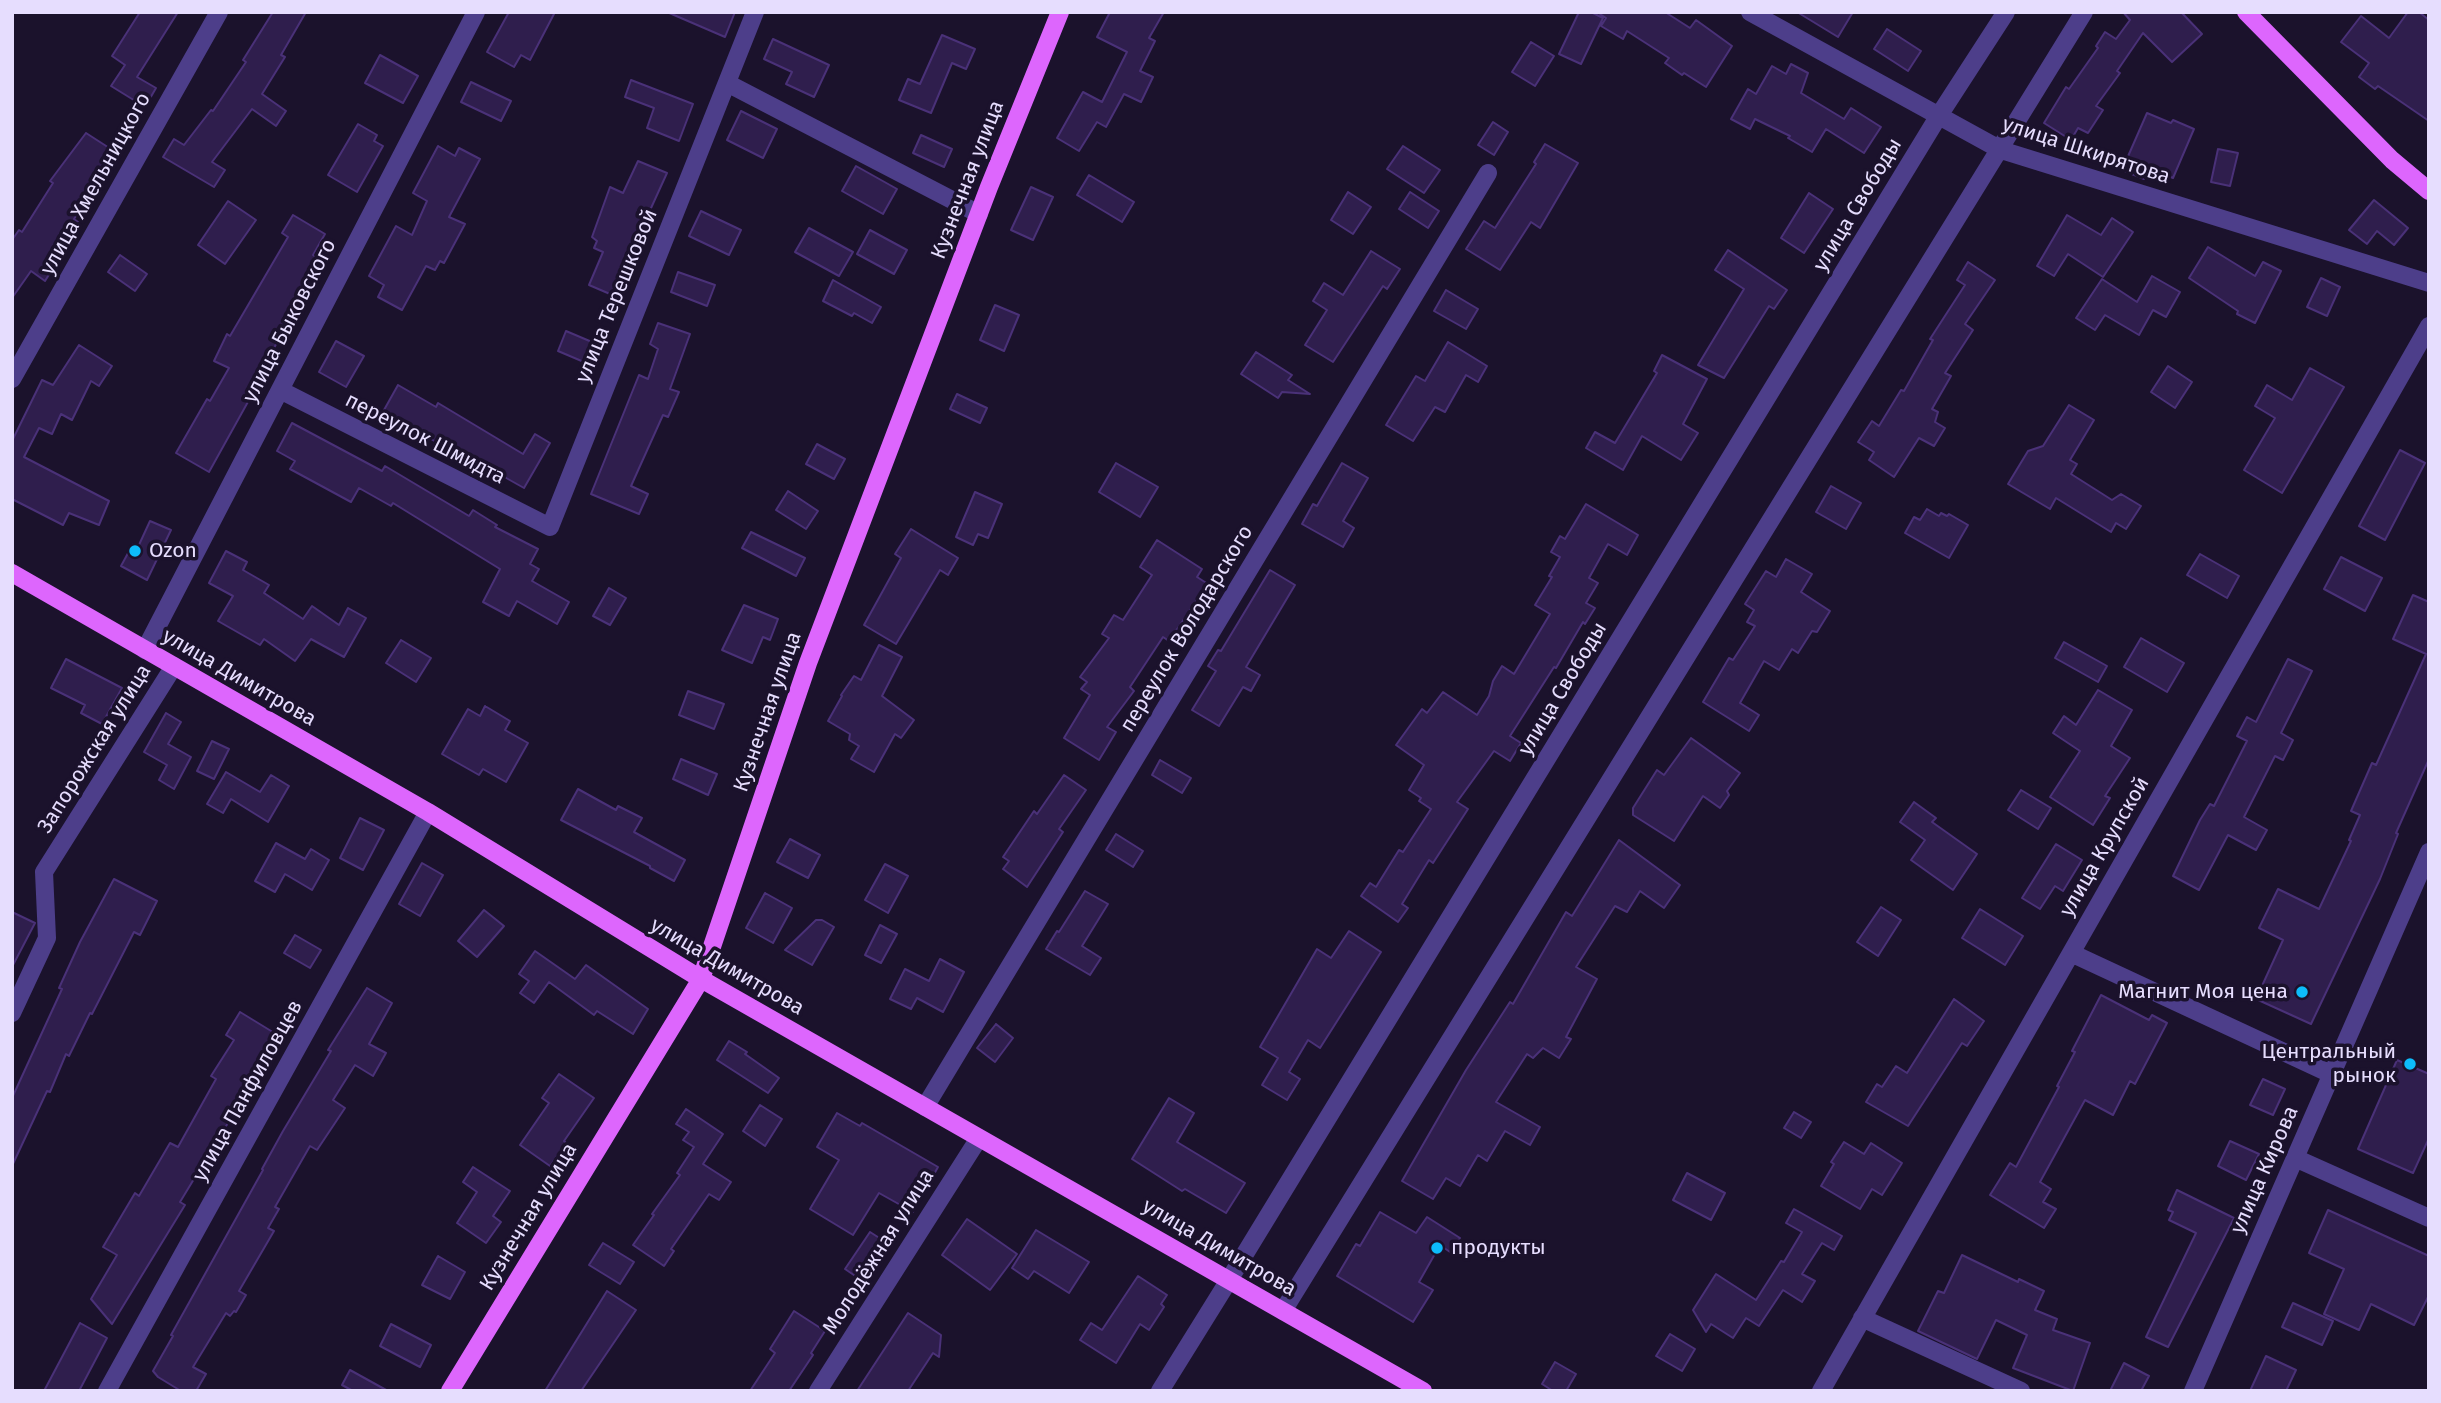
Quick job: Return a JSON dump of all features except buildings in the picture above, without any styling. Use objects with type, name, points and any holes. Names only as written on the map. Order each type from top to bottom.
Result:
[{"type":"main road","name":"Кузнечная улица","points":[[450,1391],[701,979],[808,663],[979,214],[1060,12]]},
{"type":"main road","points":[[2246,12],[2392,160],[2429,191]]},
{"type":"main road","name":"улица Димитрова","points":[[12,573],[428,813],[701,979],[1423,1391]]},
{"type":"street","name":"улица Хмельницкого","points":[[12,379],[219,12]]},
{"type":"street","name":"улица Быковского","points":[[145,650],[476,12]]},
{"type":"street","name":"улица Терешковой","points":[[550,527],[755,12]]},
{"type":"street","name":"улица Шкирятова","points":[[1750,12],[2001,150],[2429,283]]},
{"type":"street","name":"улица Свободы","points":[[1160,1391],[1938,117],[2006,12]]},
{"type":"street","points":[[1283,1311],[2084,12]]},
{"type":"street","points":[[727,83],[979,214]]},
{"type":"street","name":"переулок Володарского","points":[[925,1107],[1488,173]]},
{"type":"street","name":"улица Крупской","points":[[1821,1391],[2429,326]]},
{"type":"street","name":"переулок Шмидта","points":[[280,390],[550,527]]},
{"type":"street","name":"Запорожская улица","points":[[12,1013],[47,938],[44,872],[174,666]]},
{"type":"street","name":"улица Панфиловцев","points":[[107,1391],[428,813]]},
{"type":"street","name":"улица Кирова","points":[[2193,1391],[2429,852]]},
{"type":"street","points":[[2071,953],[2331,1074]]},
{"type":"street","name":"Молодёжная улица","points":[[818,1391],[979,1138]]},
{"type":"street","points":[[2295,1158],[2429,1218]]},
{"type":"street","points":[[1862,1318],[2021,1391]]},
{"type":"place","name":"Ozon","points":[[135,551]]},
{"type":"place","name":"Магнит Моя цена","points":[[2302,992]]},
{"type":"place","name":"Центральный рынок","points":[[2410,1064]]},
{"type":"place","name":"продукты","points":[[1437,1248]]}]
